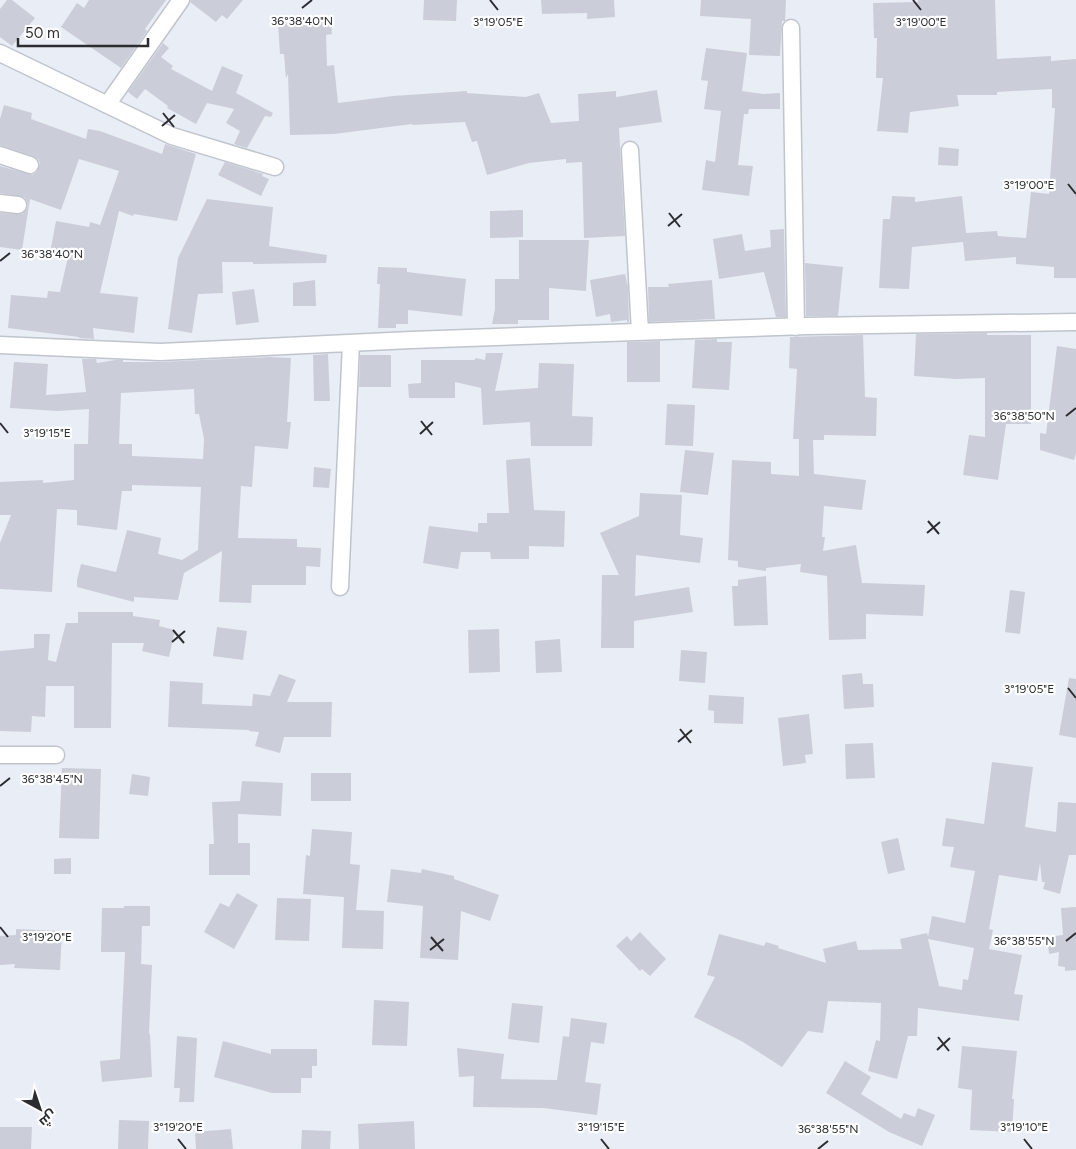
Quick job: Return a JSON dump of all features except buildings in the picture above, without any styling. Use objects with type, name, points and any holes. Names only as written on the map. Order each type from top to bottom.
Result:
[{"type":"street","points":[[107,105],[181,0]]},
{"type":"street","points":[[791,28],[796,327]]},
{"type":"street","points":[[0,53],[172,136],[275,167]]},
{"type":"street","points":[[630,150],[640,332]]},
{"type":"street","points":[[0,155],[30,165]]},
{"type":"street","points":[[0,203],[18,205]]},
{"type":"street","points":[[0,345],[160,352],[640,332],[1076,322]]},
{"type":"street","points":[[340,587],[351,343]]},
{"type":"street","points":[[0,755],[56,755]]}]
